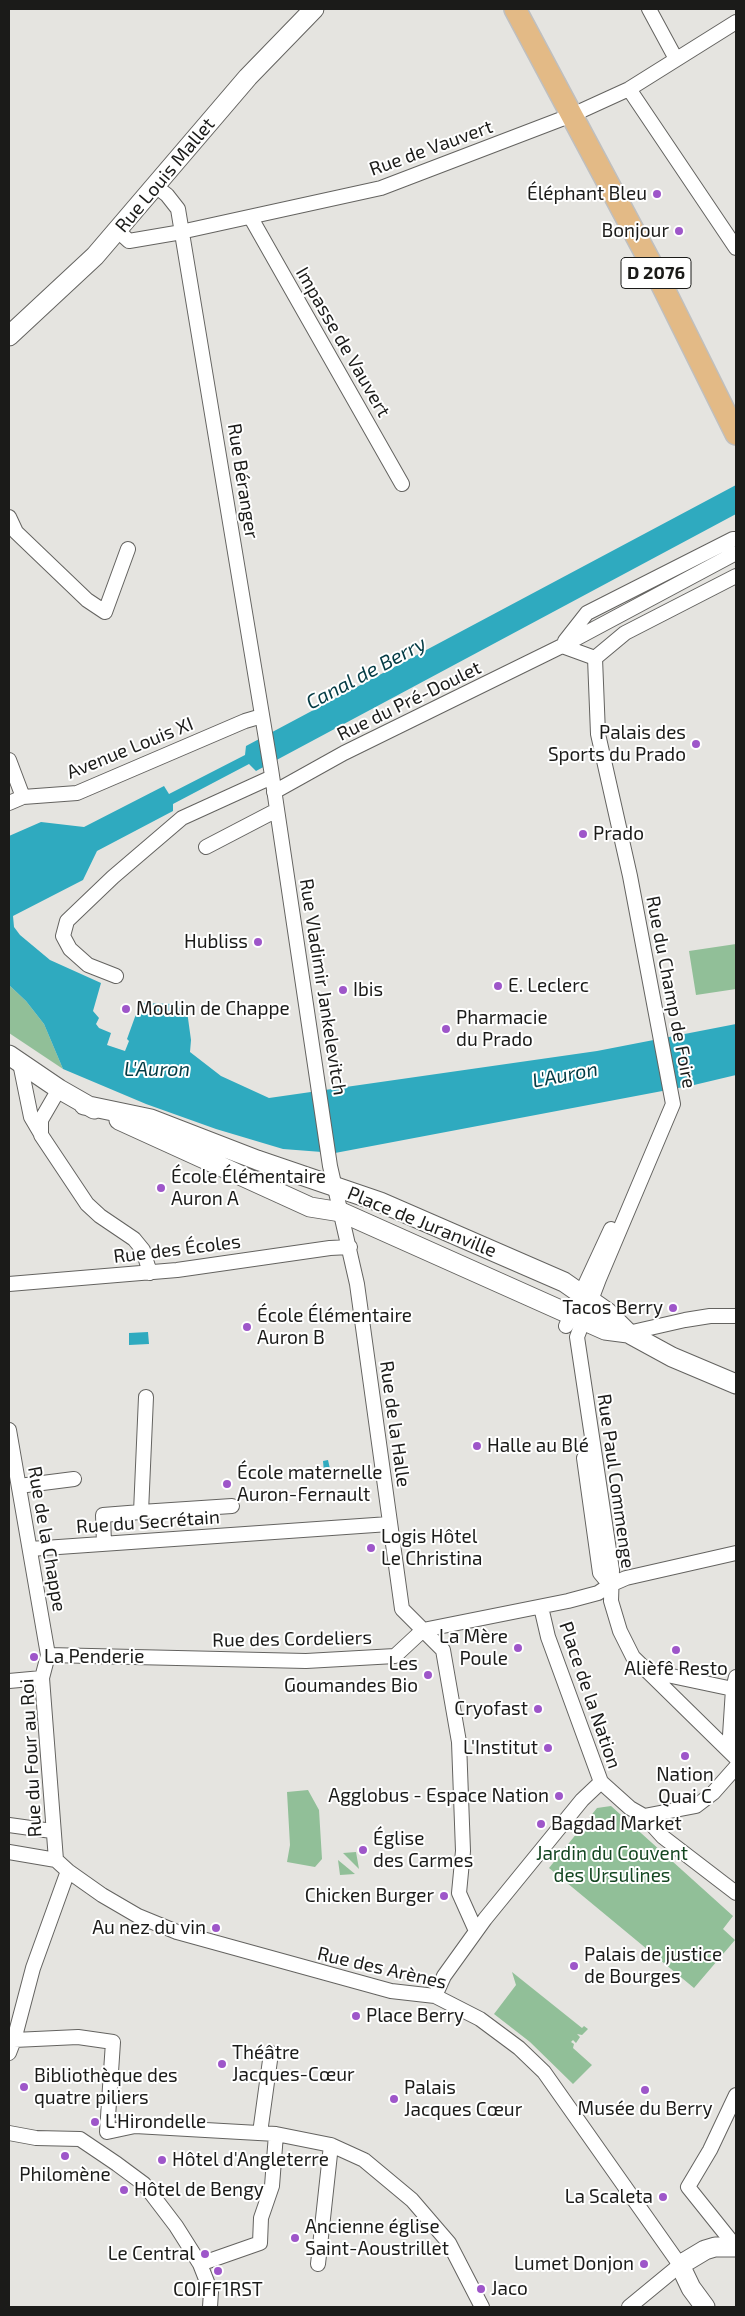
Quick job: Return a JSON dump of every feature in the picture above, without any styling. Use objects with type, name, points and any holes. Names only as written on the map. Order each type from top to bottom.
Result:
[{"type":"main road","name":"Rue Louis Mallet","points":[[9,336],[95,256],[248,77],[314,9]]},
{"type":"main road","name":"D 2076","points":[[515,9],[665,290],[736,434]]},
{"type":"main road","points":[[11,1057],[84,1104]]},
{"type":"main road","name":"Place de Juranville","points":[[84,1104],[151,1119],[257,1160],[380,1202],[564,1282],[607,1312],[628,1334]]},
{"type":"main road","name":"Place de Juranville","points":[[84,1104],[310,1207],[343,1219],[571,1319],[605,1330],[628,1334]]},
{"type":"main road","points":[[628,1334],[672,1357],[736,1384]]},
{"type":"main road","points":[[705,2307],[691,2288],[680,2265],[705,2250],[715,2247],[736,2247]]},
{"type":"street","points":[[650,9],[676,59]]},
{"type":"street","name":"Rue de Vauvert","points":[[118,231],[129,241],[251,218],[382,188],[572,115],[630,89],[736,22]]},
{"type":"street","points":[[630,89],[736,248]]},
{"type":"street","name":"Rue Béranger","points":[[154,185],[178,209],[274,792]]},
{"type":"street","name":"Impasse de Vauvert","points":[[251,218],[402,484]]},
{"type":"street","points":[[9,517],[16,532],[86,600],[105,612],[128,549]]},
{"type":"street","name":"Rue du Pré-Doulet","points":[[562,646],[587,613],[733,539],[736,540]]},
{"type":"street","name":"Rue du Pré-Doulet","points":[[274,792],[344,753],[562,646],[736,553]]},
{"type":"street","points":[[562,646],[595,658],[625,633],[736,576]]},
{"type":"street","name":"Rue du Champ de Foire","points":[[571,1319],[585,1297],[671,1104],[630,876],[598,734],[595,658]]},
{"type":"street","name":"Avenue Louis XI","points":[[9,802],[23,797],[77,793],[245,721],[262,716]]},
{"type":"street","points":[[9,760],[23,797]]},
{"type":"street","points":[[116,976],[88,965],[70,949],[63,936],[66,921],[113,877],[182,818],[271,773]]},
{"type":"street","name":"Rue Vladimir Jankelevitch","points":[[274,792],[330,1166],[335,1186]]},
{"type":"street","points":[[206,847],[277,810]]},
{"type":"street","name":"Rue du Champ de Foire","points":[[647,993],[656,1029]]},
{"type":"street","points":[[11,1057],[31,1117],[41,1134],[87,1204],[100,1216],[134,1238],[143,1250],[150,1272]]},
{"type":"street","points":[[41,1134],[41,1120],[59,1089]]},
{"type":"street","name":"Rue de la Halle","points":[[335,1186],[357,1284],[402,1609],[443,1650],[459,1742],[463,1851],[459,1893],[476,1931]]},
{"type":"street","name":"Rue des Écoles","points":[[9,1284],[150,1272],[330,1248],[350,1248]]},
{"type":"street","points":[[628,1334],[685,1320],[710,1316],[736,1316]]},
{"type":"street","name":"Rue Paul Commenge","points":[[571,1319],[577,1337],[612,1570],[610,1585]]},
{"type":"street","points":[[141,1512],[146,1397]]},
{"type":"street","name":"Rue de la Chappe","points":[[9,1430],[12,1461],[19,1486],[48,1655]]},
{"type":"street","points":[[19,1486],[74,1479]]},
{"type":"street","points":[[104,1544],[103,1515],[232,1506]]},
{"type":"street","name":"Rue du Secrétain","points":[[30,1549],[389,1524]]},
{"type":"street","points":[[423,1630],[541,1607],[598,1593],[626,1578],[736,1553]]},
{"type":"street","points":[[610,1585],[611,1601],[620,1631],[634,1657],[733,1755]]},
{"type":"street","name":"Place de la Nation","points":[[541,1607],[548,1637],[601,1782],[630,1808],[644,1816],[663,1837],[736,1893]]},
{"type":"street","name":"Rue des Cordeliers","points":[[48,1655],[306,1661],[395,1656],[423,1630]]},
{"type":"street","name":"Rue du Four au Roi","points":[[48,1655],[42,1678],[52,1831],[56,1860]]},
{"type":"street","points":[[648,1671],[735,1683],[733,1755]]},
{"type":"street","points":[[9,1681],[42,1678]]},
{"type":"street","points":[[644,1816],[696,1806],[713,1793],[736,1767]]},
{"type":"street","points":[[436,1996],[444,1976],[476,1931],[582,1800],[601,1782]]},
{"type":"street","points":[[9,1825],[52,1831]]},
{"type":"street","points":[[9,1852],[56,1860]]},
{"type":"street","name":"Rue des Arènes","points":[[56,1860],[68,1872],[102,1895],[138,1916],[177,1932],[391,1991],[436,1996],[480,2019],[519,2048],[544,2072],[680,2265]]},
{"type":"street","points":[[68,1872],[33,1968],[11,2046],[78,2037],[113,2042],[107,2132],[134,2126],[276,2134],[331,2145],[364,2160],[412,2200],[449,2244],[482,2307]]},
{"type":"street","points":[[260,2133],[271,2052]]},
{"type":"street","points":[[736,2095],[710,2150],[688,2187],[736,2247]]},
{"type":"street","points":[[9,2133],[36,2138],[80,2139],[144,2184],[176,2226],[200,2264],[211,2292],[210,2307]]},
{"type":"street","points":[[200,2264],[260,2243],[261,2218],[272,2186],[276,2134]]},
{"type":"street","points":[[318,2264],[331,2145]]},
{"type":"street","points":[[629,2307],[680,2265]]},
{"type":"green space","points":[[736,944],[736,989],[696,995],[689,951]]},
{"type":"green space","points":[[9,985],[26,1001],[44,1024],[63,1069],[9,1033]]},
{"type":"green space","points":[[308,1790],[319,1810],[322,1859],[315,1867],[287,1862],[290,1845],[287,1792]]},
{"type":"green space","name":"Jardin du Couvent des Ursulines","points":[[611,1806],[733,1916],[723,1929],[735,1940],[694,1988],[549,1868],[597,1808]]},
{"type":"green space","points":[[356,1852],[359,1869],[343,1853]]},
{"type":"green space","points":[[338,1860],[355,1874],[340,1875]]},
{"type":"green space","points":[[512,1972],[582,2028],[584,2026],[588,2029],[582,2035],[577,2034],[580,2037],[576,2043],[573,2040],[571,2042],[574,2044],[573,2048],[592,2065],[573,2084],[530,2042],[494,2014],[516,1985]]},
{"type":"water","name":"L'Auron","points":[[736,485],[736,514],[256,771],[249,764],[173,804],[173,811],[97,851],[83,880],[13,916],[14,927],[20,935],[50,960],[101,983],[93,1011],[99,1018],[96,1024],[99,1028],[111,1033],[107,1045],[125,1051],[129,1041],[127,1039],[140,1003],[173,1004],[187,1011],[191,1040],[190,1052],[221,1076],[269,1098],[597,1051],[736,1024],[736,1075],[694,1085],[335,1153],[283,1149],[216,1129],[146,1104],[63,1069],[44,1024],[26,1001],[9,985],[9,836],[41,822],[84,827],[164,786],[169,794],[245,755],[246,746]]},
{"type":"water","points":[[148,1332],[149,1344],[129,1345],[129,1333]]},
{"type":"water","points":[[328,1460],[332,1478],[327,1479],[323,1461]]},
{"type":"place","name":"Éléphant Bleu","points":[[657,194]]},
{"type":"place","name":"Bonjour","points":[[679,231]]},
{"type":"place","name":"Palais des Sports du Prado","points":[[696,744]]},
{"type":"place","name":"Prado","points":[[583,834]]},
{"type":"place","name":"Hubliss","points":[[258,942]]},
{"type":"place","name":"E. Leclerc","points":[[498,986]]},
{"type":"place","name":"Ibis","points":[[343,990]]},
{"type":"place","name":"Moulin de Chappe","points":[[126,1009]]},
{"type":"place","name":"Pharmacie du Prado","points":[[446,1029]]},
{"type":"place","name":"École Élémentaire Auron A","points":[[161,1188]]},
{"type":"place","name":"Tacos Berry","points":[[673,1308]]},
{"type":"place","name":"École Élémentaire Auron B","points":[[247,1327]]},
{"type":"place","name":"Halle au Blé","points":[[477,1446]]},
{"type":"place","name":"École maternelle Auron-Fernault","points":[[227,1484]]},
{"type":"place","name":"Logis Hôtel Le Christina","points":[[371,1548]]},
{"type":"place","name":"La Mère Poule","points":[[518,1648]]},
{"type":"place","name":"Alièfê Resto","points":[[676,1650]]},
{"type":"place","name":"La Penderie","points":[[34,1657]]},
{"type":"place","name":"Les Goumandes Bio","points":[[428,1675]]},
{"type":"place","name":"Cryofast","points":[[538,1709]]},
{"type":"place","name":"L'Institut","points":[[548,1748]]},
{"type":"place","name":"Nation Quai C","points":[[685,1756]]},
{"type":"place","name":"Agglobus - Espace Nation","points":[[559,1796]]},
{"type":"place","name":"Bagdad Market","points":[[541,1824]]},
{"type":"place","name":"Église des Carmes","points":[[363,1850]]},
{"type":"place","name":"Chicken Burger","points":[[444,1896]]},
{"type":"place","name":"Au nez du vin","points":[[216,1928]]},
{"type":"place","name":"Palais de justice de Bourges","points":[[574,1966]]},
{"type":"place","name":"Place Berry","points":[[356,2016]]},
{"type":"place","name":"Théâtre Jacques-Cœur","points":[[222,2064]]},
{"type":"place","name":"Bibliothèque des quatre piliers","points":[[24,2087]]},
{"type":"place","name":"Musée du Berry","points":[[645,2090]]},
{"type":"place","name":"Palais Jacques Cœur","points":[[394,2099]]},
{"type":"place","name":"L'Hirondelle","points":[[95,2122]]},
{"type":"place","name":"Philomène","points":[[65,2156]]},
{"type":"place","name":"Hôtel d'Angleterre","points":[[162,2160]]},
{"type":"place","name":"Hôtel de Bengy","points":[[124,2190]]},
{"type":"place","name":"La Scaleta","points":[[663,2197]]},
{"type":"place","name":"Ancienne église Saint-Aoustrillet","points":[[295,2238]]},
{"type":"place","name":"Le Central","points":[[205,2254]]},
{"type":"place","name":"Lumet Donjon","points":[[644,2264]]},
{"type":"place","name":"COIFF1RST","points":[[218,2271]]},
{"type":"place","name":"Jaco","points":[[481,2289]]},
{"type":"water label","name":"Canal de Berry","points":[[366,673]]}]
